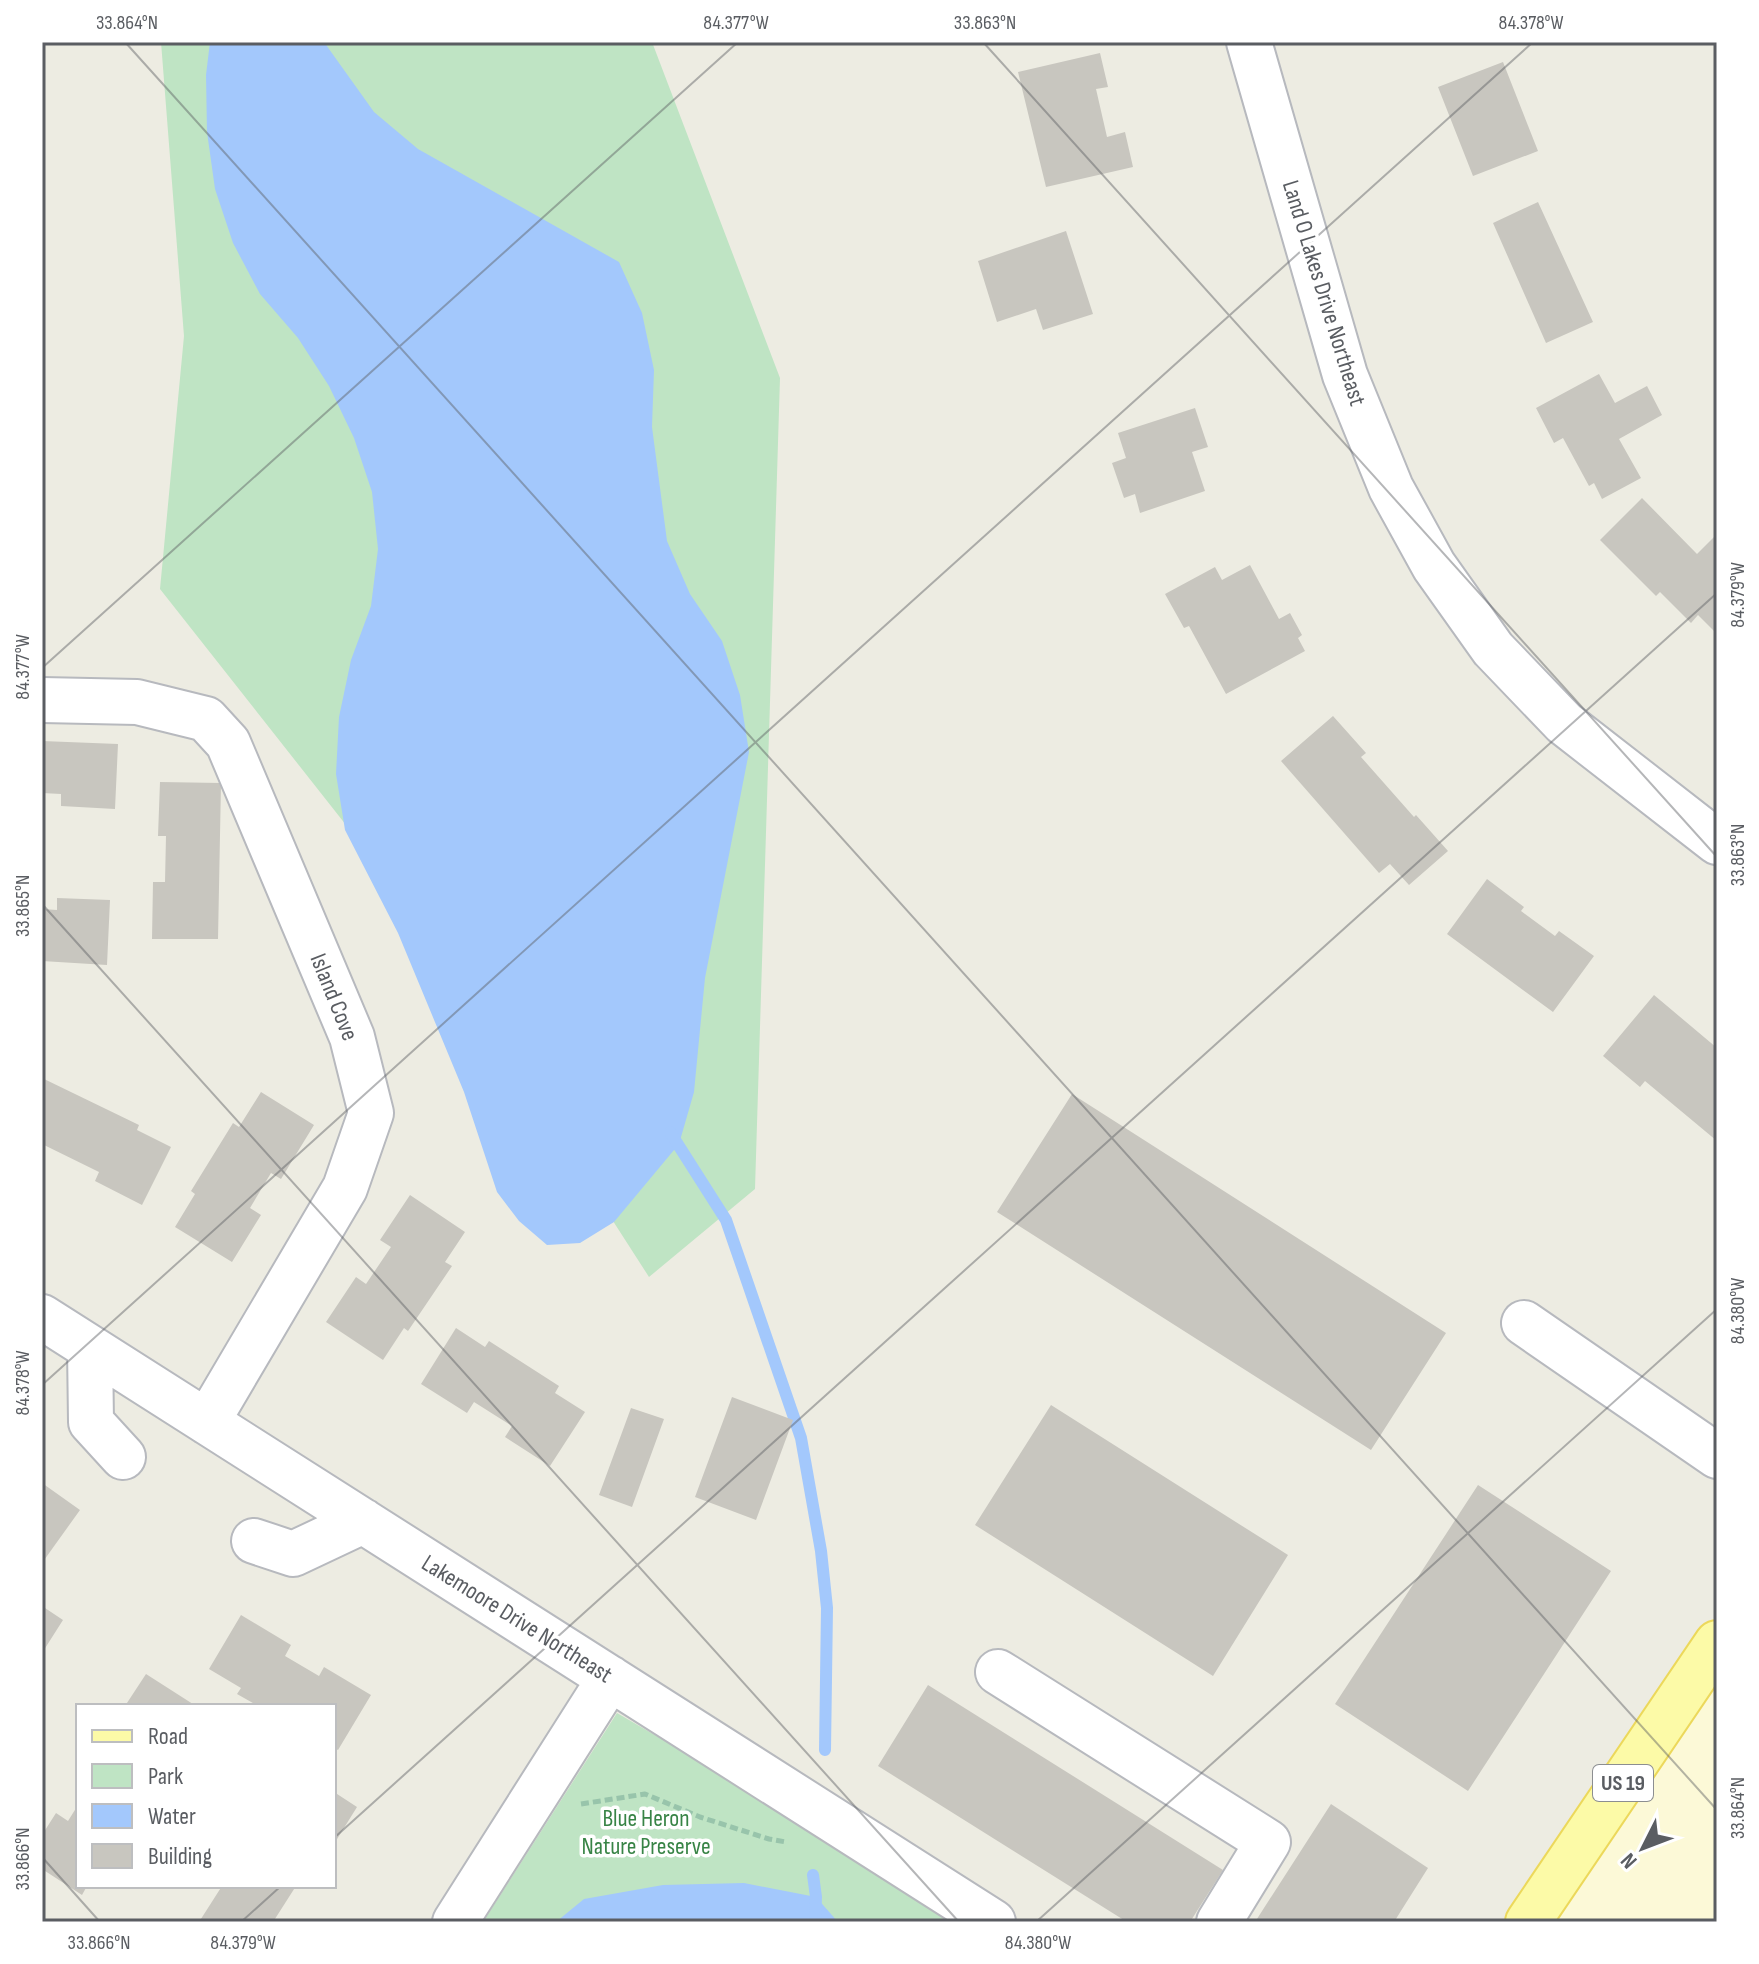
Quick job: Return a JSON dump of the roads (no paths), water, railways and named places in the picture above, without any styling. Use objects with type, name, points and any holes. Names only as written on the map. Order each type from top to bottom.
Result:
[{"type":"main road","name":"US 19","points":[[1528,1922],[1717,1643]]},
{"type":"street","name":"Land O Lakes Drive Northeast","points":[[1249,42],[1345,375],[1391,488],[1434,566],[1493,649],[1564,723],[1717,842]]},
{"type":"street","name":"Island Cove","points":[[42,700],[137,702],[206,719],[228,743],[352,1037],[371,1113],[345,1188],[207,1422]]},
{"type":"street","name":"Lakemoore Drive Northeast","points":[[42,1317],[993,1922]]},
{"type":"street","points":[[1524,1323],[1717,1456]]},
{"type":"street","points":[[90,1348],[91,1422],[123,1457]]},
{"type":"street","points":[[254,1541],[293,1554],[363,1521]]},
{"type":"street","points":[[998,1672],[1268,1842],[1219,1922]]},
{"type":"street","points":[[455,1922],[610,1678]]},
{"type":"water","points":[[210,42],[324,42],[374,112],[418,149],[619,262],[642,313],[654,370],[652,427],[667,541],[690,594],[722,641],[740,695],[749,752],[705,978],[694,1092],[679,1144],[614,1222],[580,1243],[547,1245],[519,1221],[497,1192],[464,1092],[398,933],[345,830],[336,774],[339,717],[351,660],[371,606],[378,549],[372,492],[354,438],[329,386],[298,338],[260,294],[233,243],[215,189],[207,132],[206,75]]},
{"type":"water","points":[[744,1883],[816,1897],[838,1922],[556,1922],[584,1899],[663,1885]]},
{"type":"waterway","points":[[670,1132],[726,1220],[801,1438],[821,1551],[827,1608],[825,1750]]},
{"type":"waterway","points":[[813,1875],[815,1922]]},
{"type":"park label","name":"Blue Heron Nature Preserve","points":[[646,1832]]}]
